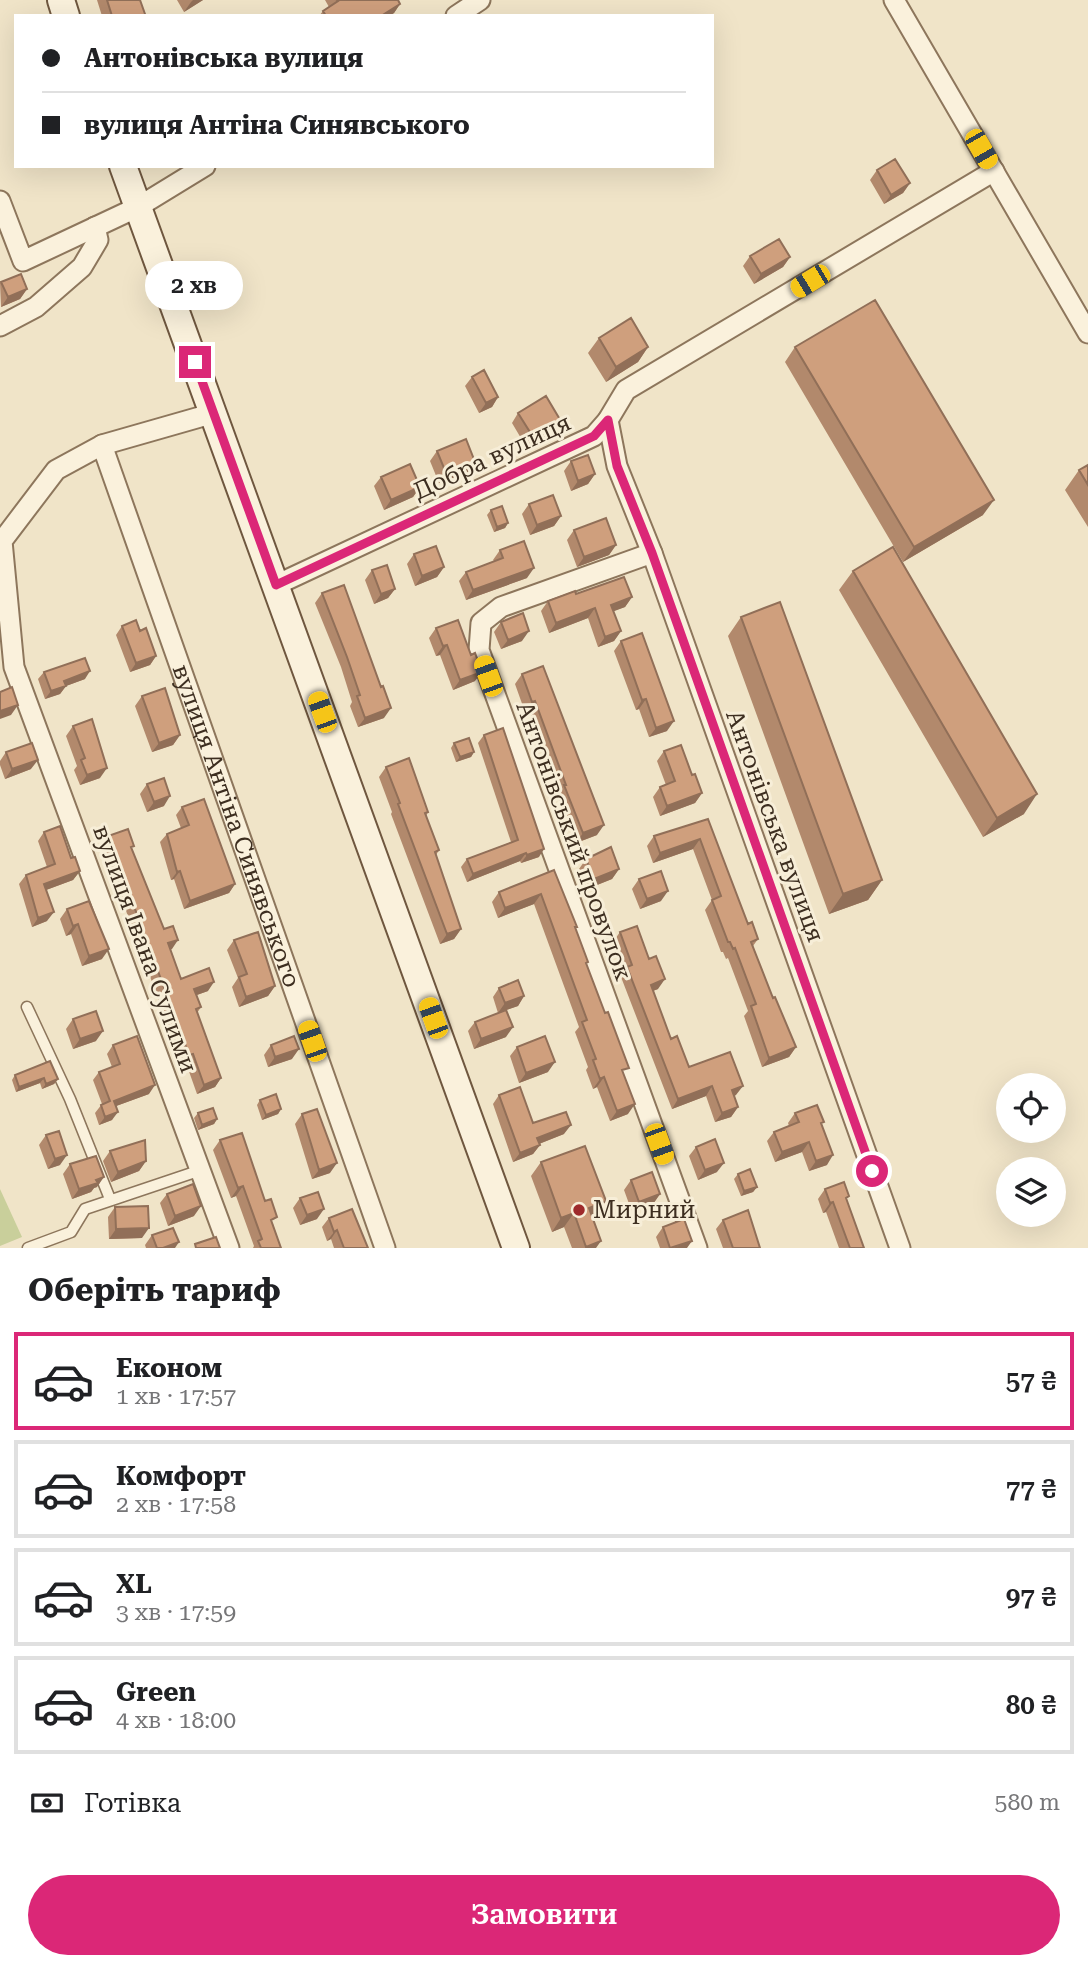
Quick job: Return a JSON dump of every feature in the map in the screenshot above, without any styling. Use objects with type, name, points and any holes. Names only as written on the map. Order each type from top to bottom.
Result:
[{"type":"street","points":[[459,14],[480,0]]},
{"type":"street","points":[[894,0],[1088,333]]},
{"type":"street","points":[[124,168],[516,1248]]},
{"type":"street","points":[[0,201],[23,261],[138,207],[202,168]]},
{"type":"street","name":"Добра вулиця","points":[[276,585],[594,436],[608,420],[626,390],[994,171]]},
{"type":"street","points":[[0,326],[36,307],[82,267],[98,240],[95,227]]},
{"type":"street","name":"вулиця Івана Сулими","points":[[214,413],[102,445],[57,470],[1,541],[7,670],[229,1248]]},
{"type":"street","name":"Антонівська вулиця","points":[[608,420],[617,466],[652,553],[900,1248]]},
{"type":"street","name":"вулиця Антіна Синявського","points":[[102,445],[385,1248]]},
{"type":"street","name":"Антонівський провулок","points":[[652,553],[501,607],[481,623],[478,633],[479,650],[697,1248]]},
{"type":"lane","points":[[27,1007],[70,1099],[110,1199]]},
{"type":"lane","points":[[28,1248],[71,1232],[85,1209],[201,1170]]},
{"type":"green space","points":[[0,1189],[22,1237],[0,1246]]},
{"type":"building","points":[[107,0],[140,0],[145,14],[111,14]]},
{"type":"building","points":[[398,0],[400,4],[384,14],[325,14],[323,11],[338,1]]},
{"type":"building","points":[[895,159],[910,183],[891,195],[877,170]]},
{"type":"building","points":[[779,239],[790,257],[761,274],[750,256]]},
{"type":"building","points":[[21,274],[27,289],[8,297],[1,282]]},
{"type":"building","points":[[875,300],[994,500],[914,547],[795,347]]},
{"type":"building","points":[[631,318],[648,347],[616,367],[599,338]]},
{"type":"building","points":[[484,370],[498,397],[486,403],[472,377]]},
{"type":"building","points":[[546,396],[562,423],[535,440],[518,413]]},
{"type":"building","points":[[466,439],[475,462],[446,473],[437,451]]},
{"type":"building","points":[[588,455],[595,474],[578,481],[571,461]]},
{"type":"building","points":[[410,464],[420,487],[391,500],[381,477]]},
{"type":"building","points":[[1088,465],[1088,485],[1079,470]]},
{"type":"building","points":[[553,495],[561,516],[537,525],[529,504]]},
{"type":"building","points":[[502,506],[508,523],[497,527],[491,510]]},
{"type":"building","points":[[606,518],[616,545],[584,557],[574,530]]},
{"type":"building","points":[[524,541],[534,568],[473,590],[466,572],[503,558],[500,550]]},
{"type":"building","points":[[436,546],[444,567],[422,576],[414,554]]},
{"type":"building","points":[[893,547],[1037,794],[997,818],[853,571]]},
{"type":"building","points":[[387,565],[395,589],[381,594],[372,570]]},
{"type":"building","points":[[624,577],[632,597],[611,605],[621,631],[605,637],[595,608],[556,623],[548,601]]},
{"type":"building","points":[[344,585],[391,708],[365,718],[347,657],[322,593]]},
{"type":"building","points":[[780,602],[882,880],[843,894],[741,617]]},
{"type":"building","points":[[523,613],[529,631],[508,640],[501,622]]},
{"type":"building","points":[[136,620],[140,631],[146,628],[156,656],[136,663],[122,626]]},
{"type":"building","points":[[458,620],[471,655],[475,653],[482,672],[460,680],[447,645],[443,646],[436,628]]},
{"type":"building","points":[[642,633],[674,721],[656,728],[646,699],[642,700],[621,641]]},
{"type":"building","points":[[85,658],[90,671],[64,681],[66,686],[51,691],[44,672]]},
{"type":"building","points":[[543,666],[604,825],[583,833],[535,701],[532,702],[522,674]]},
{"type":"building","points":[[12,687],[18,705],[0,711],[0,692]]},
{"type":"building","points":[[165,688],[180,735],[159,743],[142,696]]},
{"type":"building","points":[[92,719],[107,768],[87,775],[81,760],[85,758],[73,726]]},
{"type":"building","points":[[503,728],[544,849],[527,855],[526,853],[473,874],[467,859],[518,840],[484,735]]},
{"type":"building","points":[[469,738],[474,752],[460,757],[454,743]]},
{"type":"building","points":[[32,743],[38,760],[12,769],[6,752]]},
{"type":"building","points":[[681,745],[702,793],[667,806],[660,787],[675,781],[664,751]]},
{"type":"building","points":[[409,758],[439,850],[435,852],[461,929],[447,934],[386,767]]},
{"type":"building","points":[[164,778],[170,796],[154,802],[147,784]]},
{"type":"building","points":[[204,799],[235,884],[190,901],[180,871],[177,872],[167,834],[189,825],[182,807]]},
{"type":"building","points":[[708,819],[748,924],[752,922],[758,939],[751,942],[796,1047],[769,1058],[751,1006],[756,1004],[735,948],[728,942],[712,900],[721,896],[700,839],[660,853],[654,836]]},
{"type":"building","points":[[60,826],[71,858],[75,857],[80,871],[44,884],[54,912],[38,918],[26,875],[55,864],[44,832]]},
{"type":"building","points":[[128,829],[134,846],[131,847],[164,929],[173,926],[178,940],[168,943],[181,979],[209,968],[214,982],[194,989],[201,1007],[196,1009],[221,1078],[204,1085],[193,1054],[189,1055],[108,836]]},
{"type":"building","points":[[611,847],[619,869],[594,879],[586,859]]},
{"type":"building","points":[[554,870],[577,927],[588,962],[586,963],[629,1068],[622,1070],[635,1104],[617,1111],[604,1077],[600,1079],[593,1060],[596,1059],[582,1022],[587,1020],[541,894],[505,908],[499,892]]},
{"type":"building","points":[[661,871],[668,891],[647,899],[639,879]]},
{"type":"building","points":[[89,901],[109,949],[89,956],[78,924],[73,926],[67,909]]},
{"type":"building","points":[[637,926],[649,959],[656,956],[665,979],[651,985],[671,1039],[677,1036],[689,1067],[730,1052],[743,1086],[732,1090],[738,1107],[722,1113],[712,1086],[678,1099],[627,967],[632,965],[620,932]]},
{"type":"building","points":[[258,932],[275,986],[246,997],[239,977],[247,974],[234,940]]},
{"type":"building","points":[[518,980],[524,996],[505,1003],[499,988]]},
{"type":"building","points":[[506,1010],[513,1027],[481,1039],[475,1022]]},
{"type":"building","points":[[96,1011],[103,1031],[80,1039],[73,1019]]},
{"type":"building","points":[[137,1036],[155,1085],[114,1101],[118,1112],[105,1117],[101,1105],[110,1101],[99,1072],[120,1064],[113,1045]]},
{"type":"building","points":[[294,1036],[299,1049],[275,1057],[271,1045]]},
{"type":"building","points":[[545,1036],[555,1062],[526,1073],[517,1047]]},
{"type":"building","points":[[50,1061],[58,1079],[46,1084],[44,1078],[19,1087],[15,1075]]},
{"type":"building","points":[[520,1087],[533,1123],[566,1112],[571,1125],[537,1138],[540,1145],[520,1153],[499,1095]]},
{"type":"building","points":[[276,1094],[281,1109],[266,1115],[260,1100]]},
{"type":"building","points":[[817,1105],[833,1155],[816,1161],[809,1142],[782,1152],[774,1132],[799,1122],[795,1113]]},
{"type":"building","points":[[213,1108],[217,1119],[202,1125],[198,1113]]},
{"type":"building","points":[[317,1109],[337,1163],[319,1170],[302,1114]]},
{"type":"building","points":[[59,1131],[67,1155],[55,1159],[46,1135]]},
{"type":"building","points":[[242,1133],[265,1201],[271,1199],[277,1217],[271,1220],[281,1248],[261,1248],[258,1241],[262,1239],[243,1186],[238,1188],[220,1140]]},
{"type":"building","points":[[715,1139],[724,1163],[705,1170],[696,1147]]},
{"type":"building","points":[[145,1140],[146,1161],[118,1172],[110,1151]]},
{"type":"building","points":[[585,1146],[606,1201],[589,1208],[601,1241],[586,1247],[574,1213],[561,1218],[541,1162]]},
{"type":"building","points":[[96,1156],[104,1177],[96,1180],[98,1183],[79,1189],[70,1164]]},
{"type":"building","points":[[750,1169],[757,1187],[744,1191],[738,1174]]},
{"type":"building","points":[[652,1172],[660,1194],[639,1202],[631,1180]]},
{"type":"building","points":[[844,1182],[849,1196],[846,1198],[864,1248],[850,1248],[833,1202],[830,1203],[825,1189]]},
{"type":"building","points":[[193,1184],[201,1206],[175,1216],[167,1194]]},
{"type":"building","points":[[318,1192],[324,1209],[307,1215],[300,1198]]},
{"type":"building","points":[[148,1206],[149,1228],[116,1229],[115,1207]]},
{"type":"building","points":[[352,1209],[368,1248],[344,1248],[337,1230],[334,1232],[329,1218]]},
{"type":"building","points":[[748,1210],[760,1248],[733,1248],[723,1220]]},
{"type":"building","points":[[684,1219],[692,1241],[670,1248],[663,1227]]},
{"type":"building","points":[[173,1228],[179,1242],[157,1248],[152,1235]]},
{"type":"building","points":[[216,1237],[220,1248],[196,1248],[195,1244]]},
{"type":"place","name":"Мирний","points":[[579,1210]]},
{"type":"route","points":[[195,362],[276,585],[594,436],[608,420],[617,466],[652,553],[872,1171]]}]
